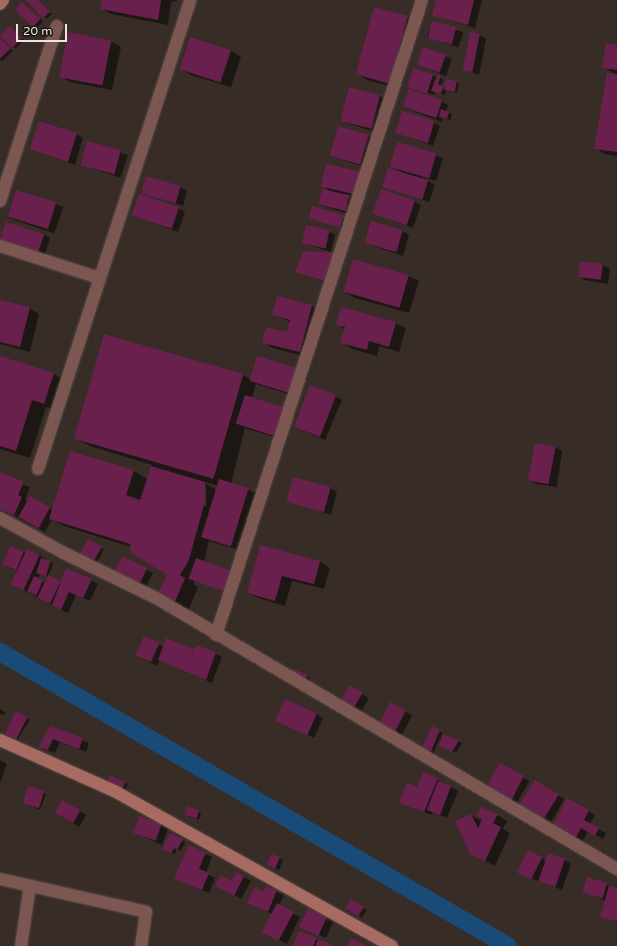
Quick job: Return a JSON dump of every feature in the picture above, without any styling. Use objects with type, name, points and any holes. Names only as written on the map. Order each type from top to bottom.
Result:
[{"type":"street","points":[[0,4],[4,0]]},
{"type":"street","points":[[38,469],[190,0]]},
{"type":"street","points":[[216,635],[422,0]]},
{"type":"street","points":[[0,201],[57,26]]},
{"type":"street","points":[[0,246],[100,278]]},
{"type":"street","points":[[0,518],[62,552],[156,598],[216,635],[617,869]]},
{"type":"street","points":[[0,740],[116,792],[392,946]]},
{"type":"street","points":[[0,879],[146,912],[141,946]]},
{"type":"street","points":[[21,946],[30,886]]},
{"type":"building","points":[[26,0],[39,0],[50,12],[43,18]]},
{"type":"building","points":[[102,0],[161,0],[158,20],[100,9]]},
{"type":"building","points":[[436,0],[474,0],[468,25],[432,16]]},
{"type":"building","points":[[22,2],[41,19],[33,27],[15,10]]},
{"type":"building","points":[[374,7],[408,16],[390,84],[356,75]]},
{"type":"building","points":[[432,21],[456,27],[452,45],[428,38]]},
{"type":"building","points":[[10,26],[22,38],[12,48],[0,36]]},
{"type":"building","points":[[68,32],[111,40],[102,86],[59,77]]},
{"type":"building","points":[[470,32],[480,34],[472,72],[463,70]]},
{"type":"building","points":[[190,37],[231,50],[220,83],[179,69]]},
{"type":"building","points":[[0,38],[11,48],[0,59]]},
{"type":"building","points":[[606,43],[617,45],[617,70],[602,68]]},
{"type":"building","points":[[423,47],[446,55],[440,73],[417,65]]},
{"type":"building","points":[[413,68],[433,74],[427,93],[407,87]]},
{"type":"building","points":[[607,73],[617,74],[617,152],[594,149]]},
{"type":"building","points":[[437,75],[441,76],[438,84],[444,86],[441,94],[431,91]]},
{"type":"building","points":[[446,79],[457,81],[455,92],[444,90]]},
{"type":"building","points":[[349,87],[380,95],[372,129],[341,121]]},
{"type":"building","points":[[409,89],[442,100],[436,118],[403,107]]},
{"type":"building","points":[[441,109],[449,112],[447,119],[439,117]]},
{"type":"building","points":[[402,111],[435,121],[428,143],[395,133]]},
{"type":"building","points":[[39,121],[77,133],[68,162],[30,150]]},
{"type":"building","points":[[338,126],[369,135],[360,165],[329,156]]},
{"type":"building","points":[[87,141],[121,150],[114,174],[81,165]]},
{"type":"building","points":[[397,142],[436,153],[429,178],[390,167]]},
{"type":"building","points":[[326,164],[361,172],[356,195],[321,186]]},
{"type":"building","points":[[388,168],[428,180],[422,199],[382,187]]},
{"type":"building","points":[[146,176],[181,186],[176,203],[141,193]]},
{"type":"building","points":[[322,189],[349,195],[346,211],[318,205]]},
{"type":"building","points":[[381,189],[415,201],[407,225],[373,214]]},
{"type":"building","points":[[16,190],[56,202],[48,229],[8,217]]},
{"type":"building","points":[[139,194],[179,207],[172,229],[132,216]]},
{"type":"building","points":[[312,206],[344,215],[340,228],[308,218]]},
{"type":"building","points":[[371,221],[403,230],[396,252],[365,243]]},
{"type":"building","points":[[6,222],[44,234],[38,254],[0,242]]},
{"type":"building","points":[[306,225],[329,230],[326,249],[302,244]]},
{"type":"building","points":[[303,251],[336,253],[327,282],[295,272]]},
{"type":"building","points":[[353,259],[409,275],[399,308],[344,292]]},
{"type":"building","points":[[580,261],[603,264],[601,280],[578,277]]},
{"type":"building","points":[[277,296],[312,305],[300,352],[262,343],[266,327],[287,332],[290,320],[272,315]]},
{"type":"building","points":[[0,300],[30,307],[20,347],[0,342]]},
{"type":"building","points":[[341,307],[396,322],[389,347],[369,341],[367,350],[340,343],[345,327],[336,325]]},
{"type":"building","points":[[104,334],[243,374],[213,479],[74,439]]},
{"type":"building","points":[[0,356],[54,373],[44,404],[32,400],[16,451],[0,446]]},
{"type":"building","points":[[257,356],[299,369],[291,394],[249,381]]},
{"type":"building","points":[[310,385],[336,395],[320,437],[294,427]]},
{"type":"building","points":[[245,395],[286,408],[277,437],[236,424]]},
{"type":"building","points":[[535,443],[556,447],[548,484],[528,480]]},
{"type":"building","points":[[70,451],[134,470],[126,495],[140,500],[151,466],[205,482],[205,501],[189,560],[180,575],[185,578],[172,609],[156,598],[167,575],[131,553],[130,544],[49,519]]},
{"type":"building","points":[[0,472],[24,482],[18,495],[22,497],[14,515],[0,509]]},
{"type":"building","points":[[293,477],[331,487],[324,512],[286,502]]},
{"type":"building","points":[[219,479],[249,488],[231,546],[201,537]]},
{"type":"building","points":[[30,496],[50,507],[38,528],[18,517]]},
{"type":"building","points":[[88,539],[102,547],[93,563],[79,555]]},
{"type":"building","points":[[260,545],[320,561],[314,584],[282,576],[275,601],[247,593]]},
{"type":"building","points":[[10,546],[24,552],[16,570],[2,564]]},
{"type":"building","points":[[27,549],[40,555],[23,590],[11,584]]},
{"type":"building","points":[[122,556],[147,568],[138,586],[113,574]]},
{"type":"building","points":[[41,558],[51,561],[46,576],[36,573]]},
{"type":"building","points":[[196,558],[231,571],[223,591],[188,579]]},
{"type":"building","points":[[66,568],[92,579],[83,598],[69,592],[61,610],[52,605]]},
{"type":"building","points":[[48,575],[61,581],[50,604],[37,598]]},
{"type":"building","points":[[34,576],[43,580],[36,596],[27,592]]},
{"type":"building","points":[[144,636],[160,643],[151,662],[135,655]]},
{"type":"building","points":[[166,638],[194,649],[192,656],[196,645],[216,652],[206,680],[158,660]]},
{"type":"building","points":[[291,668],[308,675],[304,684],[287,677]]},
{"type":"building","points":[[350,685],[363,693],[351,712],[338,705]]},
{"type":"building","points":[[285,699],[317,713],[307,735],[275,721]]},
{"type":"building","points":[[390,702],[406,710],[394,734],[378,726]]},
{"type":"building","points":[[16,711],[28,717],[16,739],[5,733]]},
{"type":"building","points":[[50,726],[83,738],[79,749],[53,739],[48,750],[38,748]]},
{"type":"building","points":[[432,726],[440,730],[429,756],[420,751]]},
{"type":"building","points":[[442,734],[459,740],[452,752],[439,746]]},
{"type":"building","points":[[499,763],[524,776],[509,804],[484,792]]},
{"type":"building","points":[[423,772],[438,778],[424,812],[399,803],[407,783],[417,787]]},
{"type":"building","points":[[110,775],[125,782],[122,789],[107,782]]},
{"type":"building","points":[[535,780],[559,795],[540,825],[516,810]]},
{"type":"building","points":[[438,781],[451,786],[440,815],[427,810]]},
{"type":"building","points":[[28,786],[44,791],[39,808],[23,803]]},
{"type":"building","points":[[567,798],[589,810],[584,820],[599,828],[595,836],[581,828],[573,843],[550,831]]},
{"type":"building","points":[[62,800],[80,810],[73,823],[55,813]]},
{"type":"building","points":[[187,806],[199,810],[197,819],[184,815]]},
{"type":"building","points":[[481,807],[498,814],[493,823],[501,827],[485,861],[470,854],[455,821],[471,814],[478,828],[482,819],[476,816]]},
{"type":"building","points":[[139,816],[162,824],[156,841],[133,833]]},
{"type":"building","points":[[170,833],[183,839],[177,850],[174,848],[171,853],[162,849]]},
{"type":"building","points":[[188,845],[206,852],[199,869],[209,873],[202,890],[174,879]]},
{"type":"building","points":[[528,850],[542,857],[531,880],[517,872]]},
{"type":"building","points":[[548,853],[565,859],[555,887],[538,881]]},
{"type":"building","points":[[271,854],[280,857],[275,869],[267,865]]},
{"type":"building","points":[[236,872],[244,876],[234,896],[215,886],[221,875],[231,881]]},
{"type":"building","points":[[587,877],[607,883],[602,898],[582,892]]},
{"type":"building","points":[[266,886],[277,890],[268,912],[247,903],[254,888],[263,892]]},
{"type":"building","points":[[609,886],[617,888],[617,922],[600,917]]},
{"type":"building","points":[[351,899],[364,907],[358,916],[345,908]]},
{"type":"building","points":[[277,903],[294,912],[278,941],[262,932]]},
{"type":"building","points":[[308,908],[327,917],[318,936],[299,927]]},
{"type":"building","points":[[299,931],[317,938],[313,946],[293,946]]},
{"type":"building","points":[[351,938],[367,946],[347,946]]},
{"type":"building","points":[[318,940],[327,942],[332,946],[315,946]]},
{"type":"waterway","points":[[0,652],[508,946]]}]
